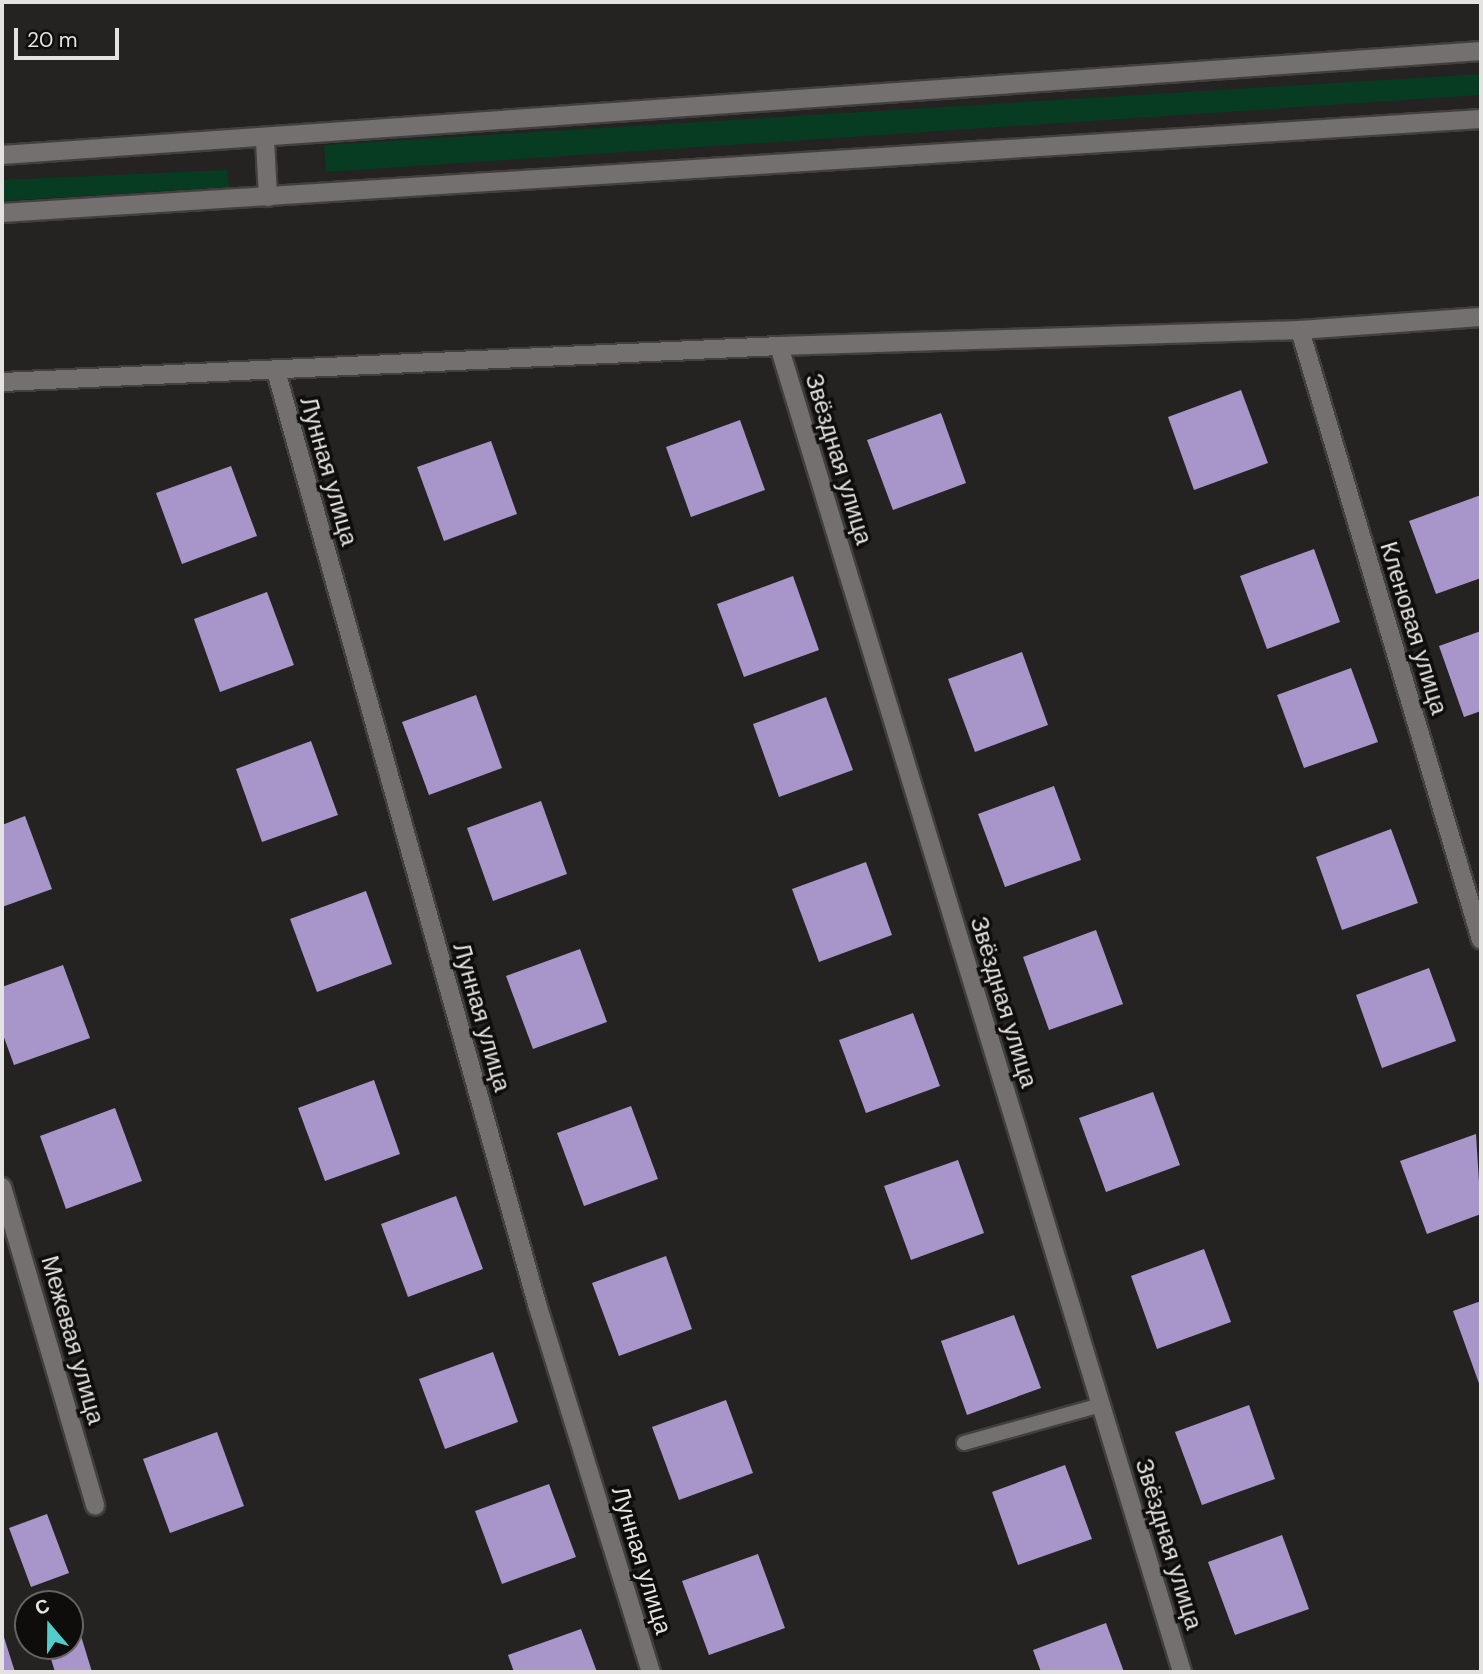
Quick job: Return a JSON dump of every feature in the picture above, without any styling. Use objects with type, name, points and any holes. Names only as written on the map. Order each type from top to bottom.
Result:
[{"type":"street","points":[[2,155],[265,140],[1481,51]]},
{"type":"street","points":[[2,213],[1481,119]]},
{"type":"street","points":[[265,140],[268,197]]},
{"type":"street","points":[[2,382],[779,346],[1300,330],[1481,317]]},
{"type":"street","name":"Кленовая улица","points":[[1300,330],[1481,940]]},
{"type":"street","name":"Звёздная улица","points":[[779,346],[1182,1672]]},
{"type":"street","name":"Лунная улица","points":[[276,371],[537,1304],[651,1672]]},
{"type":"street","name":"Межевая улица","points":[[2,1187],[95,1506]]},
{"type":"lane","points":[[964,1443],[1101,1405]]},
{"type":"green space","points":[[1481,74],[1481,95],[326,172],[324,145]]},
{"type":"green space","points":[[227,170],[229,187],[2,201],[2,180]]},
{"type":"building","points":[[1241,390],[1268,463],[1194,490],[1168,417]]},
{"type":"building","points":[[941,413],[966,483],[893,510],[867,440]]},
{"type":"building","points":[[740,420],[765,490],[691,517],[666,447]]},
{"type":"building","points":[[491,441],[517,514],[444,541],[417,467]]},
{"type":"building","points":[[231,466],[257,536],[182,564],[156,493]]},
{"type":"building","points":[[1481,495],[1481,578],[1436,594],[1409,521]]},
{"type":"building","points":[[1314,549],[1340,622],[1267,649],[1240,576]]},
{"type":"building","points":[[793,576],[819,650],[744,677],[717,604]]},
{"type":"building","points":[[267,592],[294,665],[220,692],[194,619]]},
{"type":"building","points":[[1481,631],[1481,711],[1464,717],[1439,646]]},
{"type":"building","points":[[1022,652],[1048,725],[975,752],[948,679]]},
{"type":"building","points":[[1351,668],[1378,742],[1304,768],[1277,695]]},
{"type":"building","points":[[476,695],[502,768],[429,795],[402,722]]},
{"type":"building","points":[[826,697],[853,770],[779,797],[753,724]]},
{"type":"building","points":[[311,741],[338,815],[262,842],[236,769]]},
{"type":"building","points":[[1054,786],[1081,860],[1005,887],[978,814]]},
{"type":"building","points":[[541,801],[567,874],[493,901],[467,828]]},
{"type":"building","points":[[25,816],[52,889],[2,907],[2,825]]},
{"type":"building","points":[[1391,829],[1418,903],[1342,930],[1316,857]]},
{"type":"building","points":[[866,862],[892,935],[819,962],[792,889]]},
{"type":"building","points":[[366,891],[392,964],[317,992],[290,919]]},
{"type":"building","points":[[1096,930],[1123,1004],[1049,1030],[1023,957]]},
{"type":"building","points":[[580,949],[607,1022],[533,1049],[506,976]]},
{"type":"building","points":[[63,965],[90,1038],[14,1065],[2,1032],[2,987]]},
{"type":"building","points":[[1429,968],[1456,1041],[1382,1068],[1356,995]]},
{"type":"building","points":[[913,1013],[940,1086],[866,1113],[839,1040]]},
{"type":"building","points":[[374,1080],[400,1154],[325,1181],[298,1108]]},
{"type":"building","points":[[1153,1092],[1180,1165],[1106,1192],[1079,1118]]},
{"type":"building","points":[[631,1106],[658,1179],[584,1206],[557,1133]]},
{"type":"building","points":[[115,1108],[142,1181],[66,1209],[40,1136]]},
{"type":"building","points":[[1476,1134],[1481,1214],[1427,1234],[1400,1161]]},
{"type":"building","points":[[958,1160],[984,1233],[911,1260],[884,1186]]},
{"type":"building","points":[[456,1196],[483,1269],[408,1297],[381,1224]]},
{"type":"building","points":[[1204,1249],[1231,1322],[1157,1349],[1131,1276]]},
{"type":"building","points":[[666,1256],[692,1329],[619,1356],[592,1283]]},
{"type":"building","points":[[1481,1301],[1481,1389],[1453,1311]]},
{"type":"building","points":[[1014,1315],[1041,1388],[967,1415],[941,1341]]},
{"type":"building","points":[[493,1352],[518,1422],[445,1449],[419,1379]]},
{"type":"building","points":[[726,1400],[753,1473],[679,1500],[652,1427]]},
{"type":"building","points":[[1249,1405],[1275,1479],[1202,1505],[1175,1432]]},
{"type":"building","points":[[217,1432],[244,1506],[170,1533],[143,1459]]},
{"type":"building","points":[[1065,1465],[1092,1539],[1018,1565],[992,1492]]},
{"type":"building","points":[[549,1484],[576,1557],[502,1584],[475,1511]]},
{"type":"building","points":[[47,1514],[69,1573],[31,1587],[9,1528]]},
{"type":"building","points":[[1282,1535],[1309,1609],[1235,1635],[1208,1562]]},
{"type":"building","points":[[758,1554],[785,1628],[709,1655],[682,1581]]},
{"type":"building","points":[[1106,1623],[1124,1672],[1041,1672],[1033,1650]]},
{"type":"building","points":[[581,1629],[597,1672],[514,1672],[508,1655]]},
{"type":"building","points":[[2,1631],[15,1672],[2,1672]]},
{"type":"building","points":[[84,1646],[92,1672],[55,1672],[51,1660],[84,1660]]}]
